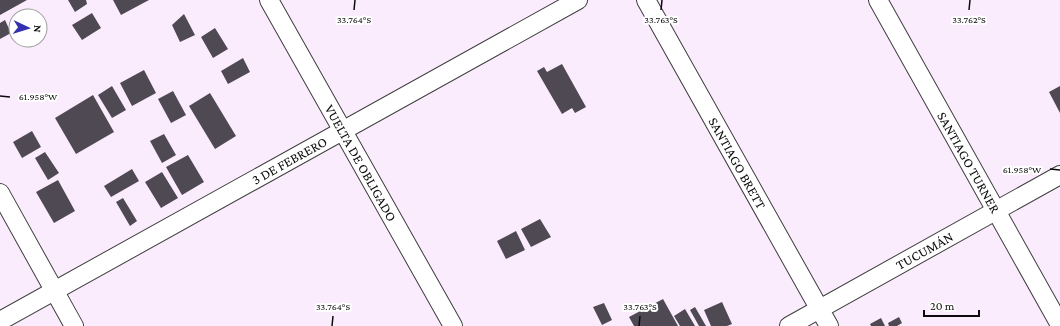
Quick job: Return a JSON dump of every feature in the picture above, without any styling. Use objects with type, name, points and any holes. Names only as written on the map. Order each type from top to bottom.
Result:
[{"type":"street","name":"VUELTA DE OBLIGADO","points":[[269,0],[453,326]]},
{"type":"street","name":"3 DE FEBRERO","points":[[0,321],[341,130],[578,0]]},
{"type":"street","name":"SANTIAGO BRETT","points":[[646,0],[829,326]]},
{"type":"street","name":"SANTIAGO TURNER","points":[[878,0],[1060,325]]},
{"type":"street","name":"TUCUMÁN","points":[[789,326],[1060,175]]},
{"type":"street","points":[[0,193],[74,326]]},
{"type":"building","points":[[0,0],[27,0],[13,8],[8,8],[8,11],[0,15]]},
{"type":"building","points":[[68,0],[86,0],[87,4],[75,12]]},
{"type":"building","points":[[113,0],[149,0],[121,15]]},
{"type":"building","points":[[92,13],[101,28],[82,40],[72,25]]},
{"type":"building","points":[[184,14],[195,35],[180,42],[172,25]]},
{"type":"building","points":[[5,20],[8,26],[8,35],[0,39],[0,23]]},
{"type":"building","points":[[215,28],[228,49],[213,58],[201,37]]},
{"type":"building","points":[[243,58],[250,72],[228,84],[221,71]]},
{"type":"building","points":[[562,64],[586,107],[575,113],[572,108],[562,114],[537,71],[544,67],[547,72]]},
{"type":"building","points":[[144,70],[156,93],[132,106],[120,83]]},
{"type":"building","points":[[112,86],[126,110],[112,118],[98,95]]},
{"type":"building","points":[[1060,86],[1060,113],[1049,92]]},
{"type":"building","points":[[173,91],[186,115],[171,123],[158,99]]},
{"type":"building","points":[[210,93],[236,136],[215,149],[189,106]]},
{"type":"building","points":[[93,95],[114,132],[76,154],[55,118]]},
{"type":"building","points":[[32,131],[41,147],[22,158],[13,142]]},
{"type":"building","points":[[164,134],[176,155],[162,163],[150,141]]},
{"type":"building","points":[[45,152],[59,173],[48,180],[35,158]]},
{"type":"building","points":[[188,155],[204,182],[182,195],[166,167]]},
{"type":"building","points":[[132,169],[139,181],[111,197],[104,186]]},
{"type":"building","points":[[162,172],[178,198],[161,208],[145,182]]},
{"type":"building","points":[[58,180],[75,211],[54,223],[36,192]]},
{"type":"building","points":[[123,198],[137,221],[130,226],[116,202]]},
{"type":"building","points":[[540,219],[551,237],[531,247],[521,229]]},
{"type":"building","points":[[516,231],[525,250],[506,259],[497,241]]},
{"type":"building","points":[[663,299],[678,326],[634,326],[629,317]]},
{"type":"building","points":[[722,302],[732,324],[727,326],[711,326],[704,310]]},
{"type":"building","points":[[604,303],[612,320],[602,325],[593,307]]},
{"type":"building","points":[[695,307],[706,326],[699,326],[690,310]]},
{"type":"building","points":[[685,309],[695,326],[680,326],[674,316]]},
{"type":"building","points":[[899,317],[902,323],[897,326],[889,326],[888,323]]},
{"type":"building","points":[[881,318],[885,326],[871,326],[870,324]]}]
